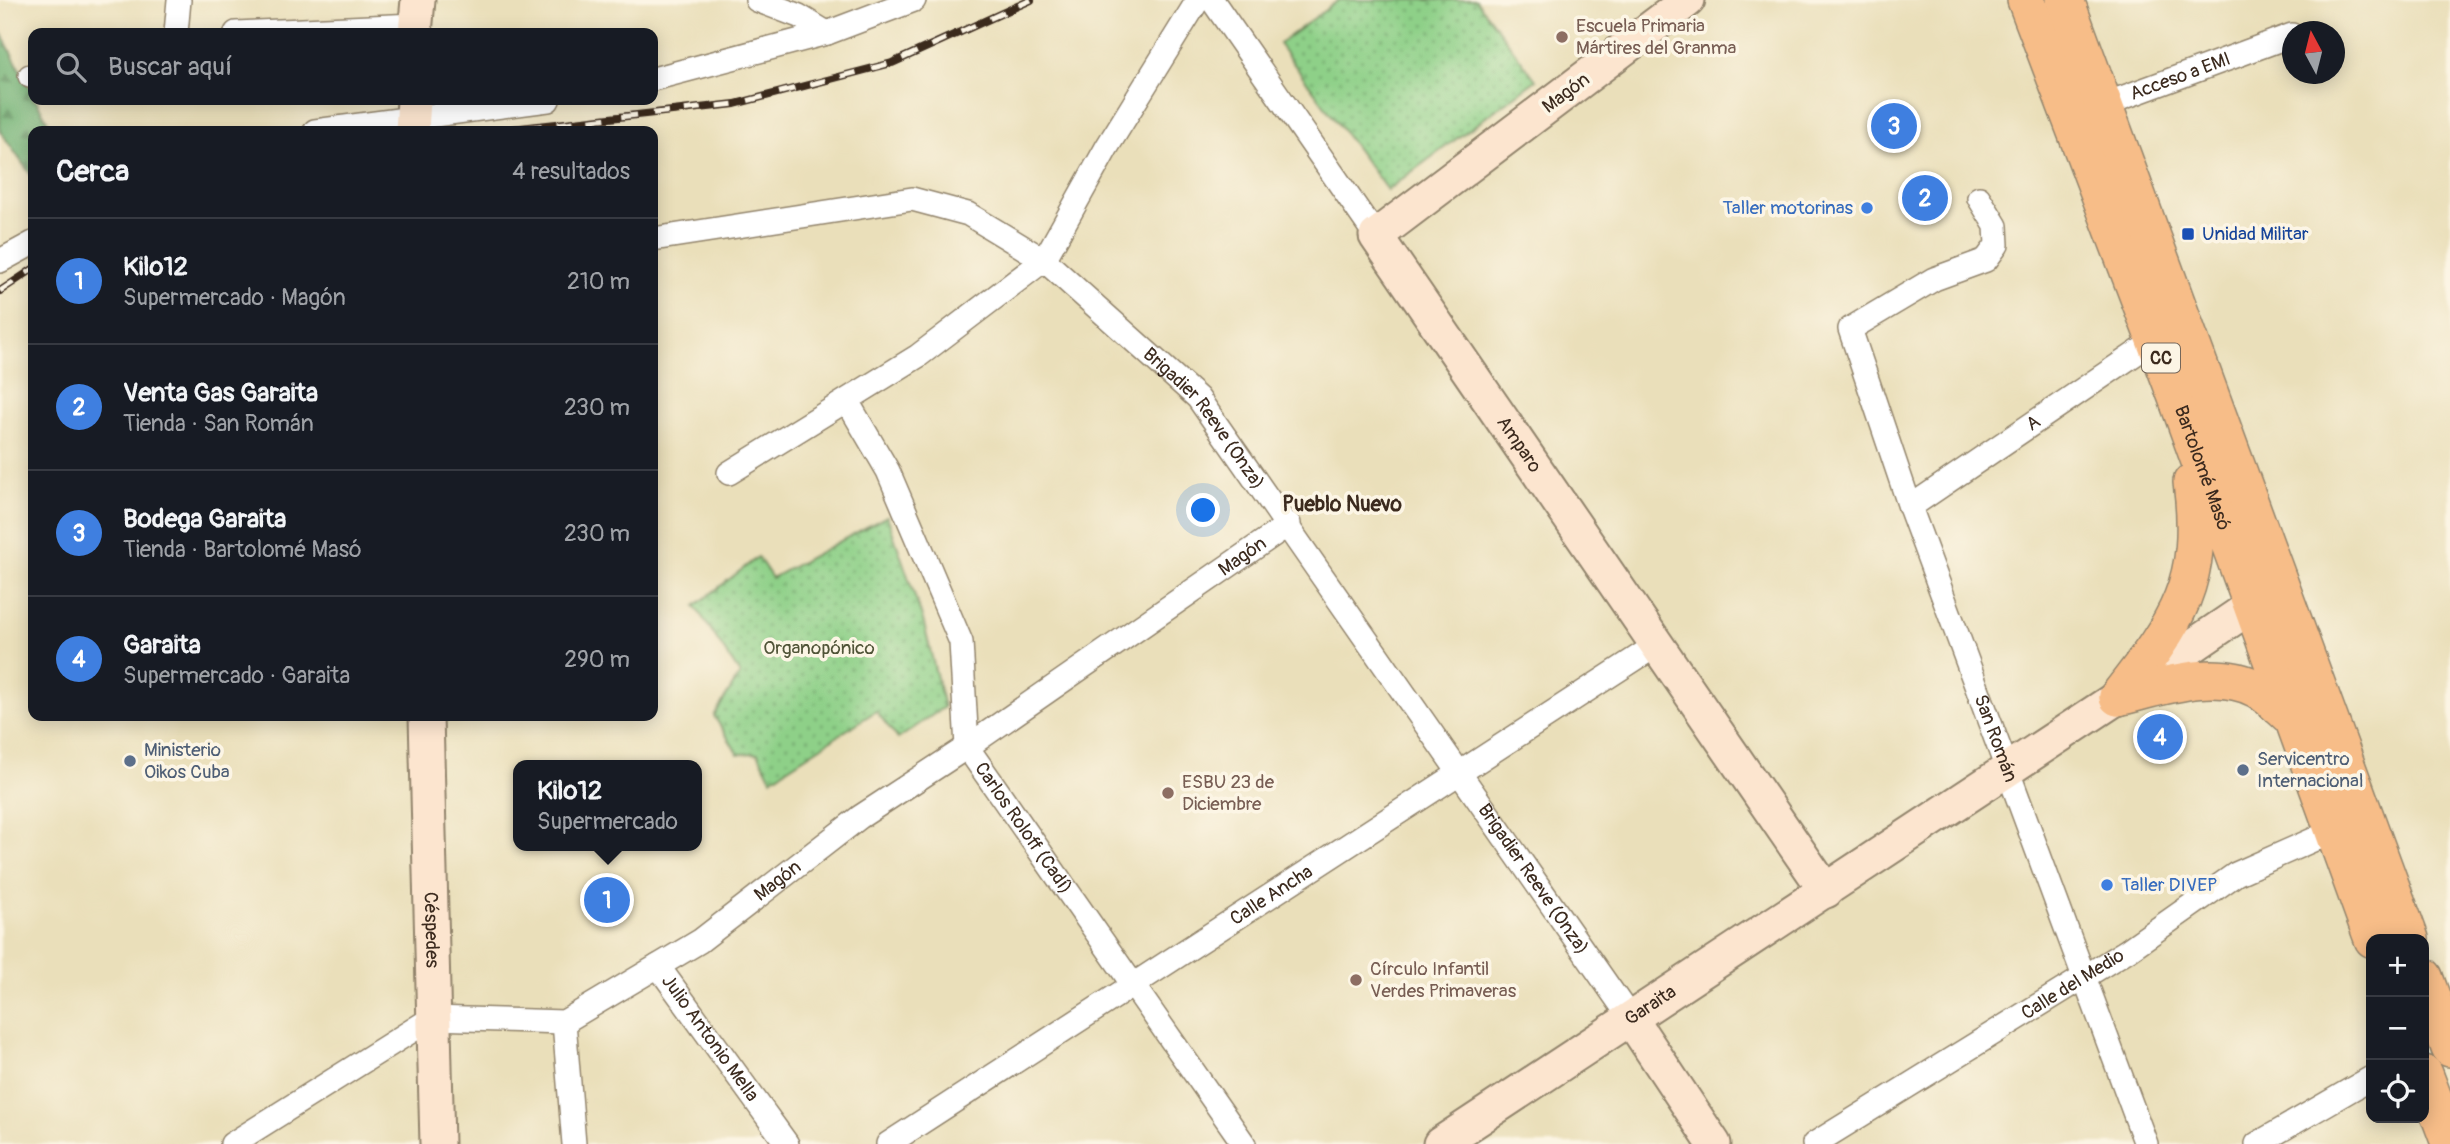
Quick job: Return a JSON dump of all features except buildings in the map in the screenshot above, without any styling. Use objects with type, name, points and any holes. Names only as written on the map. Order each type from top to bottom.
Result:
[{"type":"main road","name":"Bartolomé Masó","points":[[2026,0],[2176,395],[2265,596],[2408,934]]},
{"type":"main road","name":"Bartolomé Masó","points":[[2065,0],[2103,104],[2265,596],[2291,717],[2371,934]]},
{"type":"main road","points":[[2118,697],[2162,640],[2185,592],[2195,561],[2197,520],[2186,436],[2176,395]]},
{"type":"main road","points":[[2118,697],[2178,684],[2224,679],[2258,690],[2291,717]]},
{"type":"main road","points":[[2429,990],[2450,1048]]},
{"type":"main road","points":[[2429,1087],[2450,1143]]},
{"type":"street","points":[[176,28],[179,0]]},
{"type":"street","points":[[757,0],[802,8],[827,33]]},
{"type":"street","points":[[658,78],[827,33],[914,0]]},
{"type":"street","points":[[729,473],[950,334],[1044,260],[1107,147],[1198,0]]},
{"type":"street","name":"Amparo","points":[[1212,0],[1826,891]]},
{"type":"street","name":"Magón","points":[[1376,236],[1688,0]]},
{"type":"street","points":[[787,44],[802,8]]},
{"type":"street","points":[[300,28],[416,19]]},
{"type":"street","name":"Acceso a EMI","points":[[2070,117],[2282,39]]},
{"type":"street","points":[[348,126],[506,105]]},
{"type":"street","name":"San Román","points":[[1979,198],[1996,226],[1997,245],[1986,260],[1934,279],[1850,329],[1910,507],[2086,976],[2146,1144]]},
{"type":"street","name":"Brigadier Reeve (Onza)","points":[[658,238],[912,199],[968,214],[1044,260],[1198,398],[1289,524],[1632,1019],[1714,1144]]},
{"type":"street","points":[[0,261],[28,246]]},
{"type":"street","name":"A","points":[[1910,507],[2154,341]]},
{"type":"street","name":"Carlos Roloff (Cadí)","points":[[847,401],[888,471],[961,642],[967,747],[1244,1144]]},
{"type":"street","name":"Magón","points":[[564,1022],[700,941],[860,817],[967,747],[1289,524]]},
{"type":"street","name":"Garaita","points":[[1440,1144],[1826,891],[2265,596]]},
{"type":"street","name":"Calle Ancha","points":[[888,1144],[1655,646]]},
{"type":"street","name":"Céspedes","points":[[426,721],[437,1144]]},
{"type":"street","name":"Calle del Medio","points":[[1814,1144],[2086,976],[2236,874],[2333,831]]},
{"type":"street","name":"Julio Antonio Mella","points":[[658,967],[788,1144]]},
{"type":"street","points":[[232,1144],[432,1018],[564,1022],[574,1144]]},
{"type":"street","points":[[2257,1144],[2366,1081]]},
{"type":"green space","points":[[1339,0],[1476,0],[1536,80],[1387,190],[1279,44]]},
{"type":"green space","points":[[0,31],[28,84],[28,105],[39,105],[50,126],[28,126],[28,171],[0,131]]},
{"type":"green space","name":"Organopónico","points":[[887,516],[923,620],[944,707],[898,739],[876,711],[771,779],[758,753],[738,754],[714,716],[740,674],[695,606],[758,557],[772,578]]},
{"type":"railway","points":[[539,126],[735,104],[892,63],[1031,0]]},
{"type":"railway","points":[[0,291],[28,272]]},
{"type":"place","name":"Escuela Primaria Mártires del Granma","points":[[1562,37]]},
{"type":"place","name":"Bodega Garaita","points":[[1894,126]]},
{"type":"place","name":"Venta Gas Garaita","points":[[1925,198]]},
{"type":"place","name":"Taller motorinas","points":[[1867,208]]},
{"type":"place","name":"Unidad Militar","points":[[2188,234]]},
{"type":"place","name":"Garaita","points":[[2160,737]]},
{"type":"place","name":"Ministerio Oikos Cuba","points":[[130,761]]},
{"type":"place","name":"Servicentro Internacional","points":[[2243,770]]},
{"type":"place","name":"ESBU 23 de Diciembre","points":[[1168,793]]},
{"type":"place","name":"Taller DIVEP","points":[[2107,885]]},
{"type":"place","name":"Kilo12","points":[[607,900]]},
{"type":"place","name":"Círculo Infantil Verdes Primaveras","points":[[1356,980]]},
{"type":"district","name":"Pueblo Nuevo","points":[[1342,504]]}]
